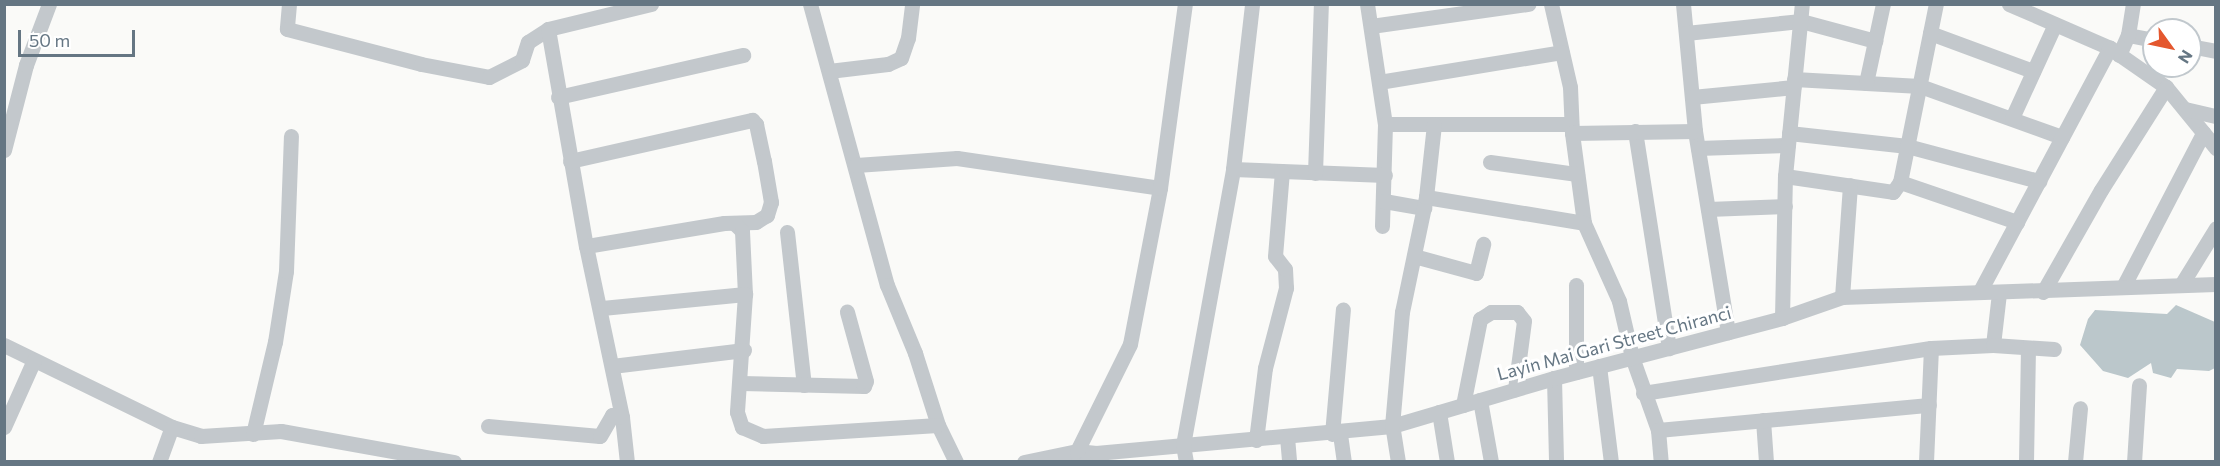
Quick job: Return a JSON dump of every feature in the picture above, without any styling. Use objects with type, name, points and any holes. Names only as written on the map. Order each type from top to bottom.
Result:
[{"type":"street","points":[[4,150],[26,65],[49,4]]},
{"type":"street","points":[[290,4],[287,29],[421,64],[489,77],[522,60],[528,42],[548,29],[651,4]]},
{"type":"street","points":[[810,4],[856,165],[887,285],[915,354],[938,425],[956,462]]},
{"type":"street","points":[[829,71],[888,64],[900,58],[908,38],[912,4]]},
{"type":"street","points":[[1078,456],[1130,344],[1160,188],[1185,4]]},
{"type":"street","points":[[1186,462],[1183,445],[1233,169],[1252,4]]},
{"type":"street","points":[[1315,173],[1322,4]]},
{"type":"street","points":[[1367,4],[1385,124],[1382,226]]},
{"type":"street","points":[[1371,26],[1528,4]]},
{"type":"street","points":[[1551,4],[1570,87],[1571,128],[1584,223],[1619,301],[1632,357],[1658,430],[1661,462]]},
{"type":"street","points":[[1683,4],[1695,131],[1728,332]]},
{"type":"street","points":[[1782,318],[1785,176],[1802,4]]},
{"type":"street","points":[[1866,83],[1883,4]]},
{"type":"street","points":[[1785,176],[1893,192],[1900,182],[1936,4]]},
{"type":"street","points":[[2009,4],[2114,51],[2166,87],[2216,148]]},
{"type":"street","points":[[1980,291],[2062,137],[2114,51],[2128,35],[2133,4]]},
{"type":"street","points":[[1686,33],[1801,21],[1875,41]]},
{"type":"street","points":[[2012,118],[2055,24]]},
{"type":"street","points":[[548,29],[558,97],[586,246],[602,308],[622,417],[627,462]]},
{"type":"street","points":[[1930,33],[2033,71]]},
{"type":"street","points":[[2128,35],[2142,38]]},
{"type":"street","points":[[1379,82],[1562,52]]},
{"type":"street","points":[[558,97],[743,56]]},
{"type":"street","points":[[1692,97],[1794,83],[1920,86],[2062,137]]},
{"type":"street","points":[[2043,292],[2101,190],[2166,87]]},
{"type":"street","points":[[2185,109],[2216,116]]},
{"type":"street","points":[[570,160],[752,120],[756,124],[771,202],[767,215],[756,222],[724,223],[586,246]]},
{"type":"street","points":[[1385,124],[1695,131]]},
{"type":"street","points":[[1398,462],[1392,426],[1402,312],[1425,202],[1434,124]]},
{"type":"street","points":[[1635,131],[1669,348]]},
{"type":"street","points":[[2123,287],[2203,133]]},
{"type":"street","points":[[253,434],[275,342],[286,271],[291,136]]},
{"type":"street","points":[[1698,148],[1789,139],[1907,146],[2039,181]]},
{"type":"street","points":[[856,165],[957,158],[1160,188]]},
{"type":"street","points":[[1490,162],[1577,174]]},
{"type":"street","points":[[1233,169],[1385,175]]},
{"type":"street","points":[[1256,440],[1265,368],[1286,288],[1286,269],[1275,256],[1282,171]]},
{"type":"street","points":[[1900,182],[2017,222]]},
{"type":"street","points":[[1842,297],[1850,185]]},
{"type":"street","points":[[1384,201],[1425,202],[1584,223]]},
{"type":"street","points":[[1708,209],[1785,206]]},
{"type":"street","points":[[735,224],[742,231],[745,294],[744,350],[737,412],[742,427],[762,436],[938,425]]},
{"type":"street","points":[[2181,285],[2216,228]]},
{"type":"street","points":[[787,232],[804,385]]},
{"type":"street","points":[[1414,256],[1476,273],[1483,244]]},
{"type":"street","name":"Layin Mai Gari Street Chiranci","points":[[1032,461],[1096,453],[1135,455],[1183,445],[1336,434],[1392,426],[1554,378],[1782,318],[1842,297],[1980,291],[2043,292],[2216,284]]},
{"type":"street","points":[[1576,285],[1576,372]]},
{"type":"street","points":[[1994,345],[1999,293]]},
{"type":"street","points":[[602,308],[745,294]]},
{"type":"street","points":[[1343,309],[1336,434],[1344,462]]},
{"type":"street","points":[[741,383],[864,386],[866,381],[847,312]]},
{"type":"street","points":[[1463,405],[1480,319],[1491,312],[1516,312],[1524,321],[1515,389]]},
{"type":"street","points":[[4,345],[171,427],[201,436],[281,431],[454,462]]},
{"type":"street","points":[[1643,393],[1931,348],[1994,345],[2054,349]]},
{"type":"street","points":[[1926,462],[1931,348]]},
{"type":"street","points":[[2026,462],[2028,348]]},
{"type":"street","points":[[612,366],[744,350]]},
{"type":"street","points":[[6,421],[34,360]]},
{"type":"street","points":[[1599,366],[1611,462]]},
{"type":"street","points":[[1554,378],[1556,462]]},
{"type":"street","points":[[2134,462],[2139,385]]},
{"type":"street","points":[[1480,400],[1491,462]]},
{"type":"street","points":[[1658,430],[1929,405]]},
{"type":"street","points":[[2075,462],[2080,408]]},
{"type":"street","points":[[1440,412],[1447,462]]},
{"type":"street","points":[[488,426],[600,436],[612,415],[622,417]]},
{"type":"street","points":[[1762,420],[1766,462]]},
{"type":"street","points":[[159,462],[171,427]]},
{"type":"street","points":[[1287,437],[1289,462]]},
{"type":"shaded area","points":[[2176,305],[2215,322],[2215,368],[2209,371],[2177,369],[2171,378],[2153,373],[2151,363],[2128,378],[2103,371],[2080,345],[2088,319],[2095,310],[2167,314]]}]
